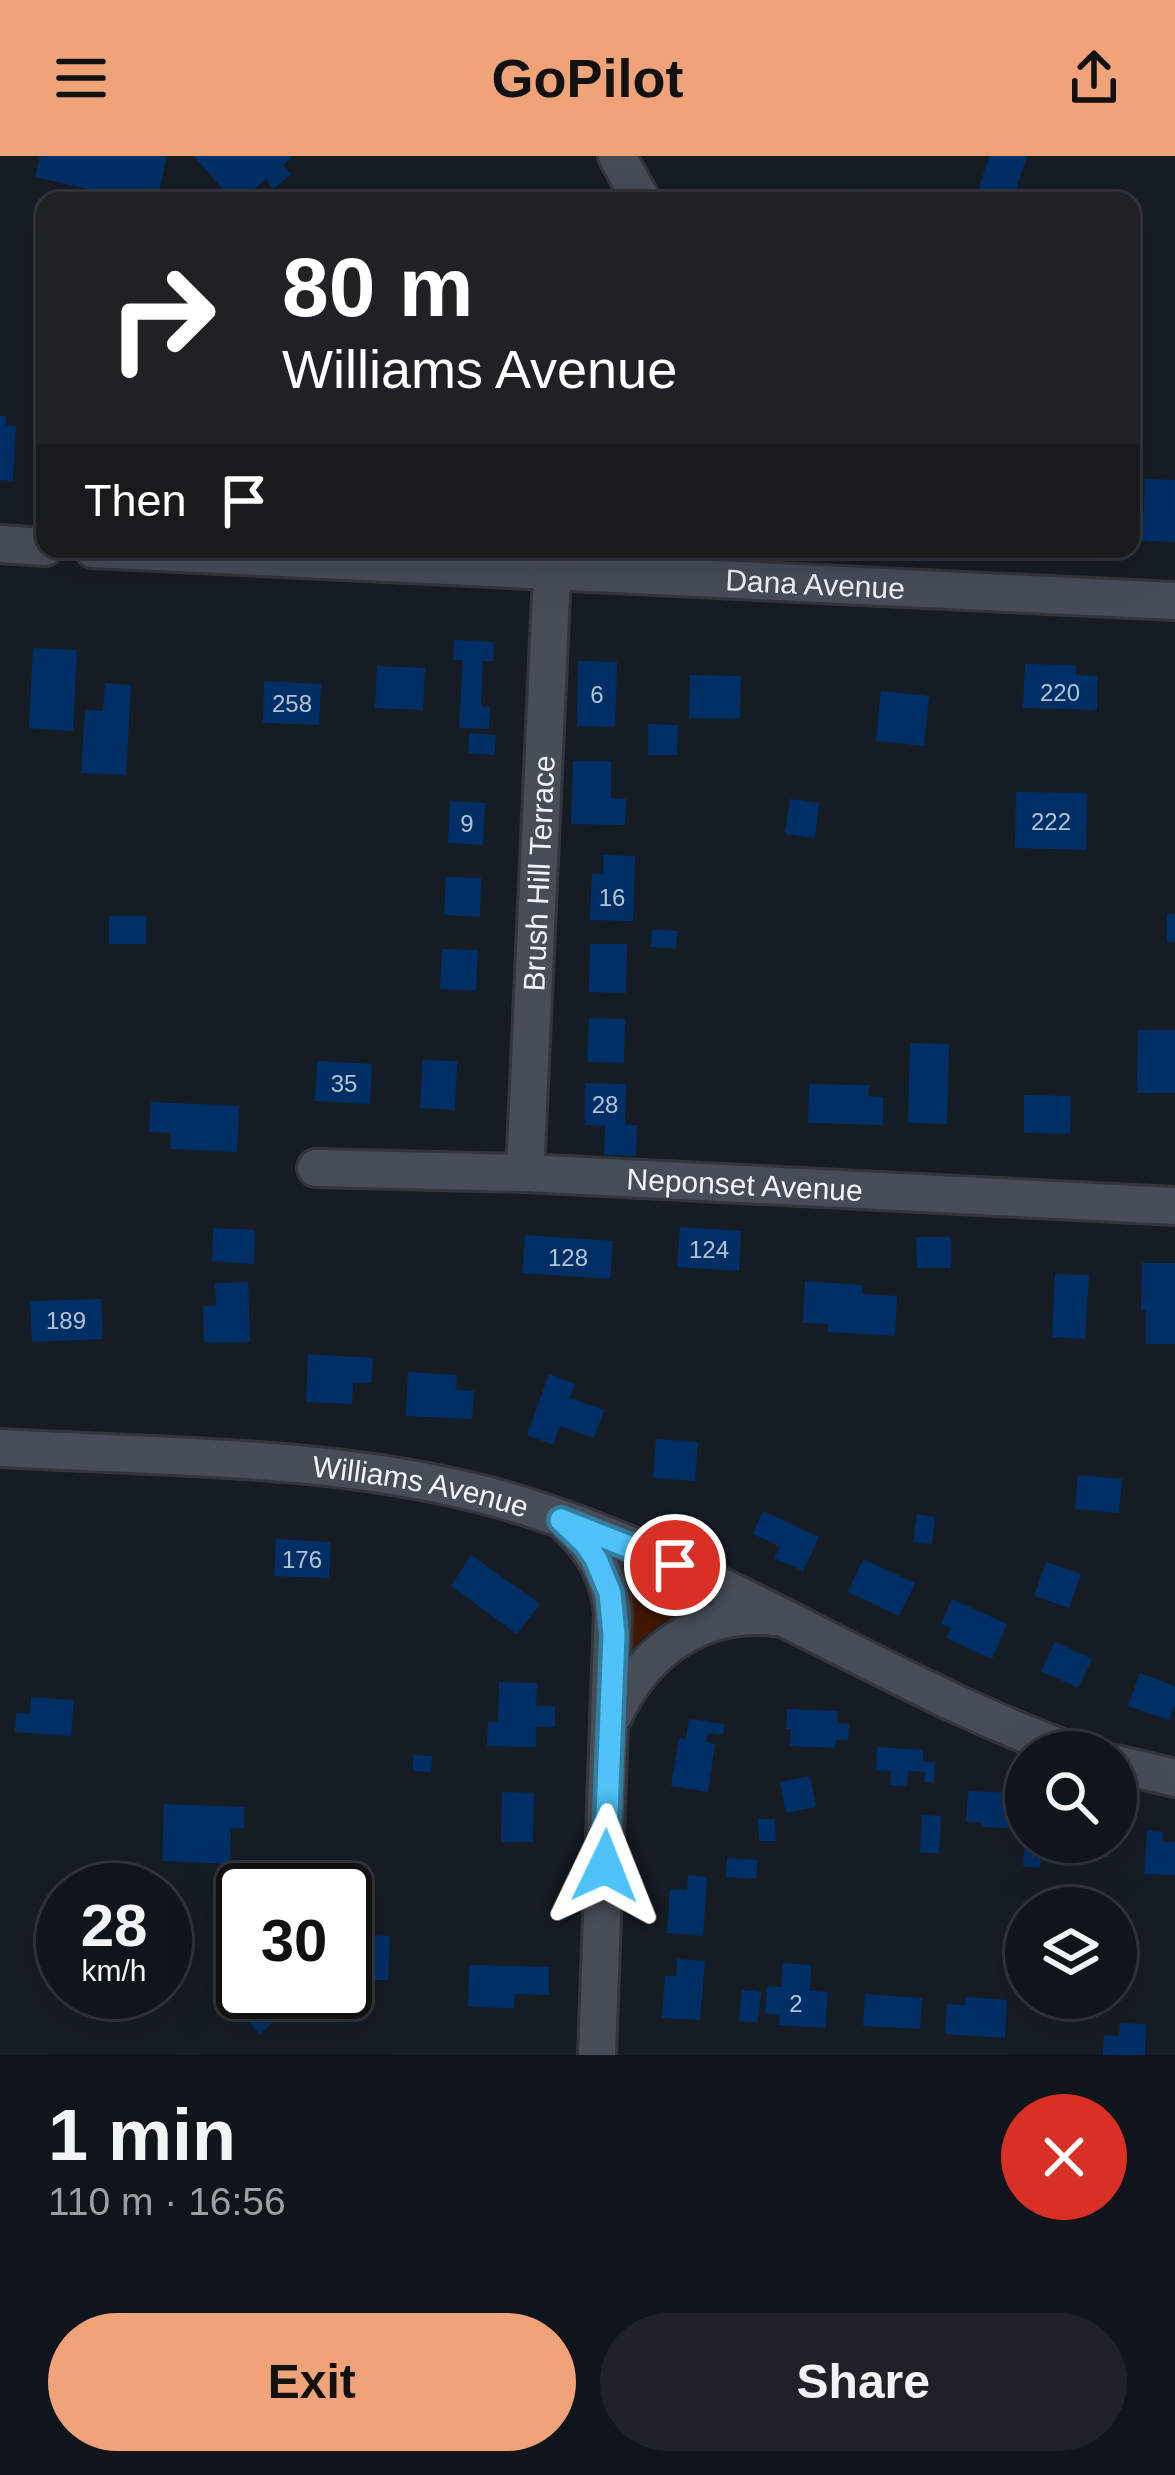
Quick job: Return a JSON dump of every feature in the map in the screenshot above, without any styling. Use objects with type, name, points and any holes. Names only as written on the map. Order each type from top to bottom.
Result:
[{"type":"street","points":[[617,156],[637,192]]},
{"type":"street","points":[[0,544],[36,546]]},
{"type":"street","name":"Dana Avenue","points":[[273,558],[552,572],[771,565],[1175,602]]},
{"type":"street","name":"Brush Hill Terrace","points":[[524,1173],[552,572]]},
{"type":"street","name":"Neponset Avenue","points":[[316,1168],[524,1173],[1175,1206]]},
{"type":"street","name":"Williams Avenue","points":[[0,1448],[262,1462],[472,1492],[561,1520],[675,1565],[1022,1731]]},
{"type":"street","points":[[561,1520],[596,1559],[610,1593],[614,1635],[597,2055]]},
{"type":"street","points":[[610,1724],[641,1671],[656,1654],[689,1632],[728,1617],[788,1618]]},
{"type":"street","points":[[1137,1769],[1175,1778]]},
{"type":"shaded area","points":[[619,1564],[712,1602],[668,1620],[631,1650],[629,1602]]},
{"type":"building","points":[[40,156],[167,156],[159,192],[102,192],[35,177]]},
{"type":"building","points":[[194,156],[293,156],[283,165],[291,174],[273,189],[266,179],[251,192],[225,192]]},
{"type":"building","points":[[989,156],[1027,156],[1015,192],[978,192]]},
{"type":"building","points":[[0,416],[6,416],[6,425],[16,426],[13,481],[0,480]]},
{"type":"building","points":[[1145,479],[1175,480],[1175,542],[1142,541]]},
{"type":"building","points":[[454,640],[494,642],[493,661],[483,661],[481,706],[490,707],[489,729],[459,728],[463,660],[453,660]]},
{"type":"building","points":[[33,648],[77,650],[73,731],[29,728]]},
{"type":"building","points":[[578,661],[617,662],[615,727],[577,726]]},
{"type":"building","points":[[1025,664],[1076,665],[1076,675],[1097,676],[1097,710],[1023,708]]},
{"type":"building","points":[[377,666],[425,668],[423,710],[375,708]]},
{"type":"building","points":[[690,675],[741,676],[740,719],[689,718]]},
{"type":"building","points":[[264,681],[321,684],[319,725],[263,723]]},
{"type":"building","points":[[105,683],[131,685],[126,775],[81,773],[85,710],[103,711]]},
{"type":"building","points":[[881,691],[929,696],[924,746],[876,741]]},
{"type":"building","points":[[648,724],[678,725],[677,755],[648,755]]},
{"type":"building","points":[[469,733],[496,735],[494,755],[468,753]]},
{"type":"building","points":[[573,761],[611,761],[611,798],[626,799],[625,825],[571,824]]},
{"type":"building","points":[[1016,792],[1087,793],[1086,850],[1015,848]]},
{"type":"building","points":[[790,799],[819,803],[815,838],[785,834]]},
{"type":"building","points":[[450,801],[485,803],[483,845],[448,843]]},
{"type":"building","points":[[603,855],[635,856],[633,921],[590,920],[592,873],[603,874]]},
{"type":"building","points":[[446,877],[481,878],[480,917],[444,915]]},
{"type":"building","points":[[1167,914],[1175,914],[1175,942],[1167,942]]},
{"type":"building","points":[[109,916],[146,916],[146,944],[109,944]]},
{"type":"building","points":[[652,929],[678,931],[676,949],[651,947]]},
{"type":"building","points":[[590,944],[627,944],[626,993],[589,992]]},
{"type":"building","points":[[442,949],[478,950],[476,991],[440,989]]},
{"type":"building","points":[[589,1018],[625,1019],[624,1063],[587,1062]]},
{"type":"building","points":[[1138,1030],[1175,1030],[1175,1093],[1137,1093]]},
{"type":"building","points":[[910,1043],[949,1044],[947,1124],[908,1123]]},
{"type":"building","points":[[423,1060],[457,1061],[455,1110],[420,1108]]},
{"type":"building","points":[[317,1061],[372,1064],[370,1104],[315,1101]]},
{"type":"building","points":[[585,1083],[626,1084],[625,1125],[637,1125],[636,1156],[604,1155],[605,1126],[585,1125]]},
{"type":"building","points":[[809,1084],[869,1085],[868,1096],[883,1097],[883,1125],[808,1123]]},
{"type":"building","points":[[1024,1095],[1071,1096],[1070,1134],[1024,1133]]},
{"type":"building","points":[[151,1102],[239,1106],[237,1152],[170,1149],[171,1133],[149,1132]]},
{"type":"building","points":[[680,1227],[741,1231],[739,1271],[677,1267]]},
{"type":"building","points":[[213,1228],[255,1230],[254,1264],[212,1261]]},
{"type":"building","points":[[525,1235],[613,1241],[610,1279],[522,1273]]},
{"type":"building","points":[[916,1237],[951,1237],[951,1268],[917,1268]]},
{"type":"building","points":[[1142,1263],[1175,1263],[1175,1344],[1146,1344]]},
{"type":"building","points":[[1055,1274],[1089,1275],[1085,1339],[1052,1337]]},
{"type":"building","points":[[805,1281],[863,1285],[862,1294],[897,1296],[895,1336],[828,1332],[828,1324],[803,1323]]},
{"type":"building","points":[[248,1282],[250,1342],[204,1343],[203,1306],[216,1305],[215,1283]]},
{"type":"building","points":[[101,1299],[103,1339],[32,1342],[30,1301]]},
{"type":"building","points":[[308,1354],[373,1358],[371,1383],[353,1383],[352,1404],[306,1402]]},
{"type":"building","points":[[408,1372],[457,1375],[456,1390],[474,1391],[472,1419],[406,1416]]},
{"type":"building","points":[[549,1374],[575,1384],[570,1398],[604,1410],[594,1438],[560,1426],[553,1445],[527,1435]]},
{"type":"building","points":[[656,1439],[698,1442],[695,1481],[653,1478]]},
{"type":"building","points":[[1078,1475],[1122,1479],[1119,1513],[1075,1509]]},
{"type":"building","points":[[763,1511],[819,1537],[803,1571],[774,1558],[780,1547],[753,1534]]},
{"type":"building","points":[[917,1514],[935,1517],[932,1544],[913,1542]]},
{"type":"building","points":[[276,1539],[331,1542],[329,1578],[274,1576]]},
{"type":"building","points":[[471,1555],[540,1604],[517,1634],[451,1586]]},
{"type":"building","points":[[863,1559],[915,1583],[899,1616],[848,1592]]},
{"type":"building","points":[[1046,1562],[1081,1574],[1069,1608],[1034,1596]]},
{"type":"building","points":[[952,1599],[1007,1624],[992,1659],[946,1638],[951,1628],[941,1623]]},
{"type":"building","points":[[1055,1642],[1092,1659],[1078,1688],[1041,1671]]},
{"type":"building","points":[[1140,1673],[1175,1686],[1169,1720],[1128,1706]]},
{"type":"building","points":[[499,1682],[537,1683],[536,1706],[555,1706],[555,1727],[536,1727],[536,1747],[487,1746],[488,1722],[498,1722]]},
{"type":"building","points":[[31,1697],[74,1700],[71,1736],[15,1732],[16,1713],[30,1714]]},
{"type":"building","points":[[787,1709],[838,1711],[837,1723],[849,1724],[848,1740],[836,1740],[835,1748],[790,1746]]},
{"type":"building","points":[[689,1719],[724,1724],[723,1735],[708,1733],[706,1742],[715,1744],[708,1792],[671,1786],[679,1738],[686,1739]]},
{"type":"building","points":[[877,1747],[923,1750],[923,1761],[935,1762],[934,1783],[924,1782],[925,1772],[908,1771],[907,1786],[890,1785],[891,1771],[876,1770]]},
{"type":"building","points":[[413,1755],[432,1756],[431,1772],[413,1771]]},
{"type":"building","points":[[810,1776],[816,1807],[786,1813],[780,1782]]},
{"type":"building","points":[[968,1791],[1005,1793],[1005,1828],[966,1822]]},
{"type":"building","points":[[502,1792],[534,1793],[533,1842],[501,1842]]},
{"type":"building","points":[[164,1804],[244,1807],[244,1828],[231,1828],[230,1863],[162,1861]]},
{"type":"building","points":[[922,1815],[941,1816],[939,1853],[920,1853]]},
{"type":"building","points":[[758,1819],[775,1819],[776,1841],[759,1841]]},
{"type":"building","points":[[1147,1831],[1163,1832],[1162,1841],[1175,1842],[1175,1875],[1144,1874]]},
{"type":"building","points":[[727,1858],[758,1860],[756,1879],[726,1877]]},
{"type":"building","points":[[688,1875],[707,1877],[703,1936],[667,1933],[670,1889],[687,1890]]},
{"type":"building","points":[[372,1935],[390,1936],[388,1980],[373,1980],[373,1992]]},
{"type":"building","points":[[677,1959],[705,1961],[700,2020],[662,2018],[665,1976],[676,1976]]},
{"type":"building","points":[[783,1963],[811,1965],[810,1991],[828,1992],[825,2028],[779,2025],[780,2015],[765,2014],[767,1986],[781,1987]]},
{"type":"building","points":[[469,1965],[549,1967],[549,1995],[515,1994],[514,2008],[468,2007]]},
{"type":"building","points":[[742,1990],[761,1992],[758,2023],[739,2021]]},
{"type":"building","points":[[865,1994],[922,1998],[920,2029],[863,2026]]},
{"type":"building","points":[[965,1997],[1005,2000],[1005,2038],[945,2034],[947,2004],[965,2005]]},
{"type":"building","points":[[246,2019],[276,2019],[260,2034]]},
{"type":"building","points":[[1120,2023],[1146,2024],[1145,2055],[1103,2055],[1104,2035],[1119,2036]]},
{"type":"route","points":[[605,1866],[614,1635],[610,1593],[586,1544],[561,1520],[675,1565]]}]
